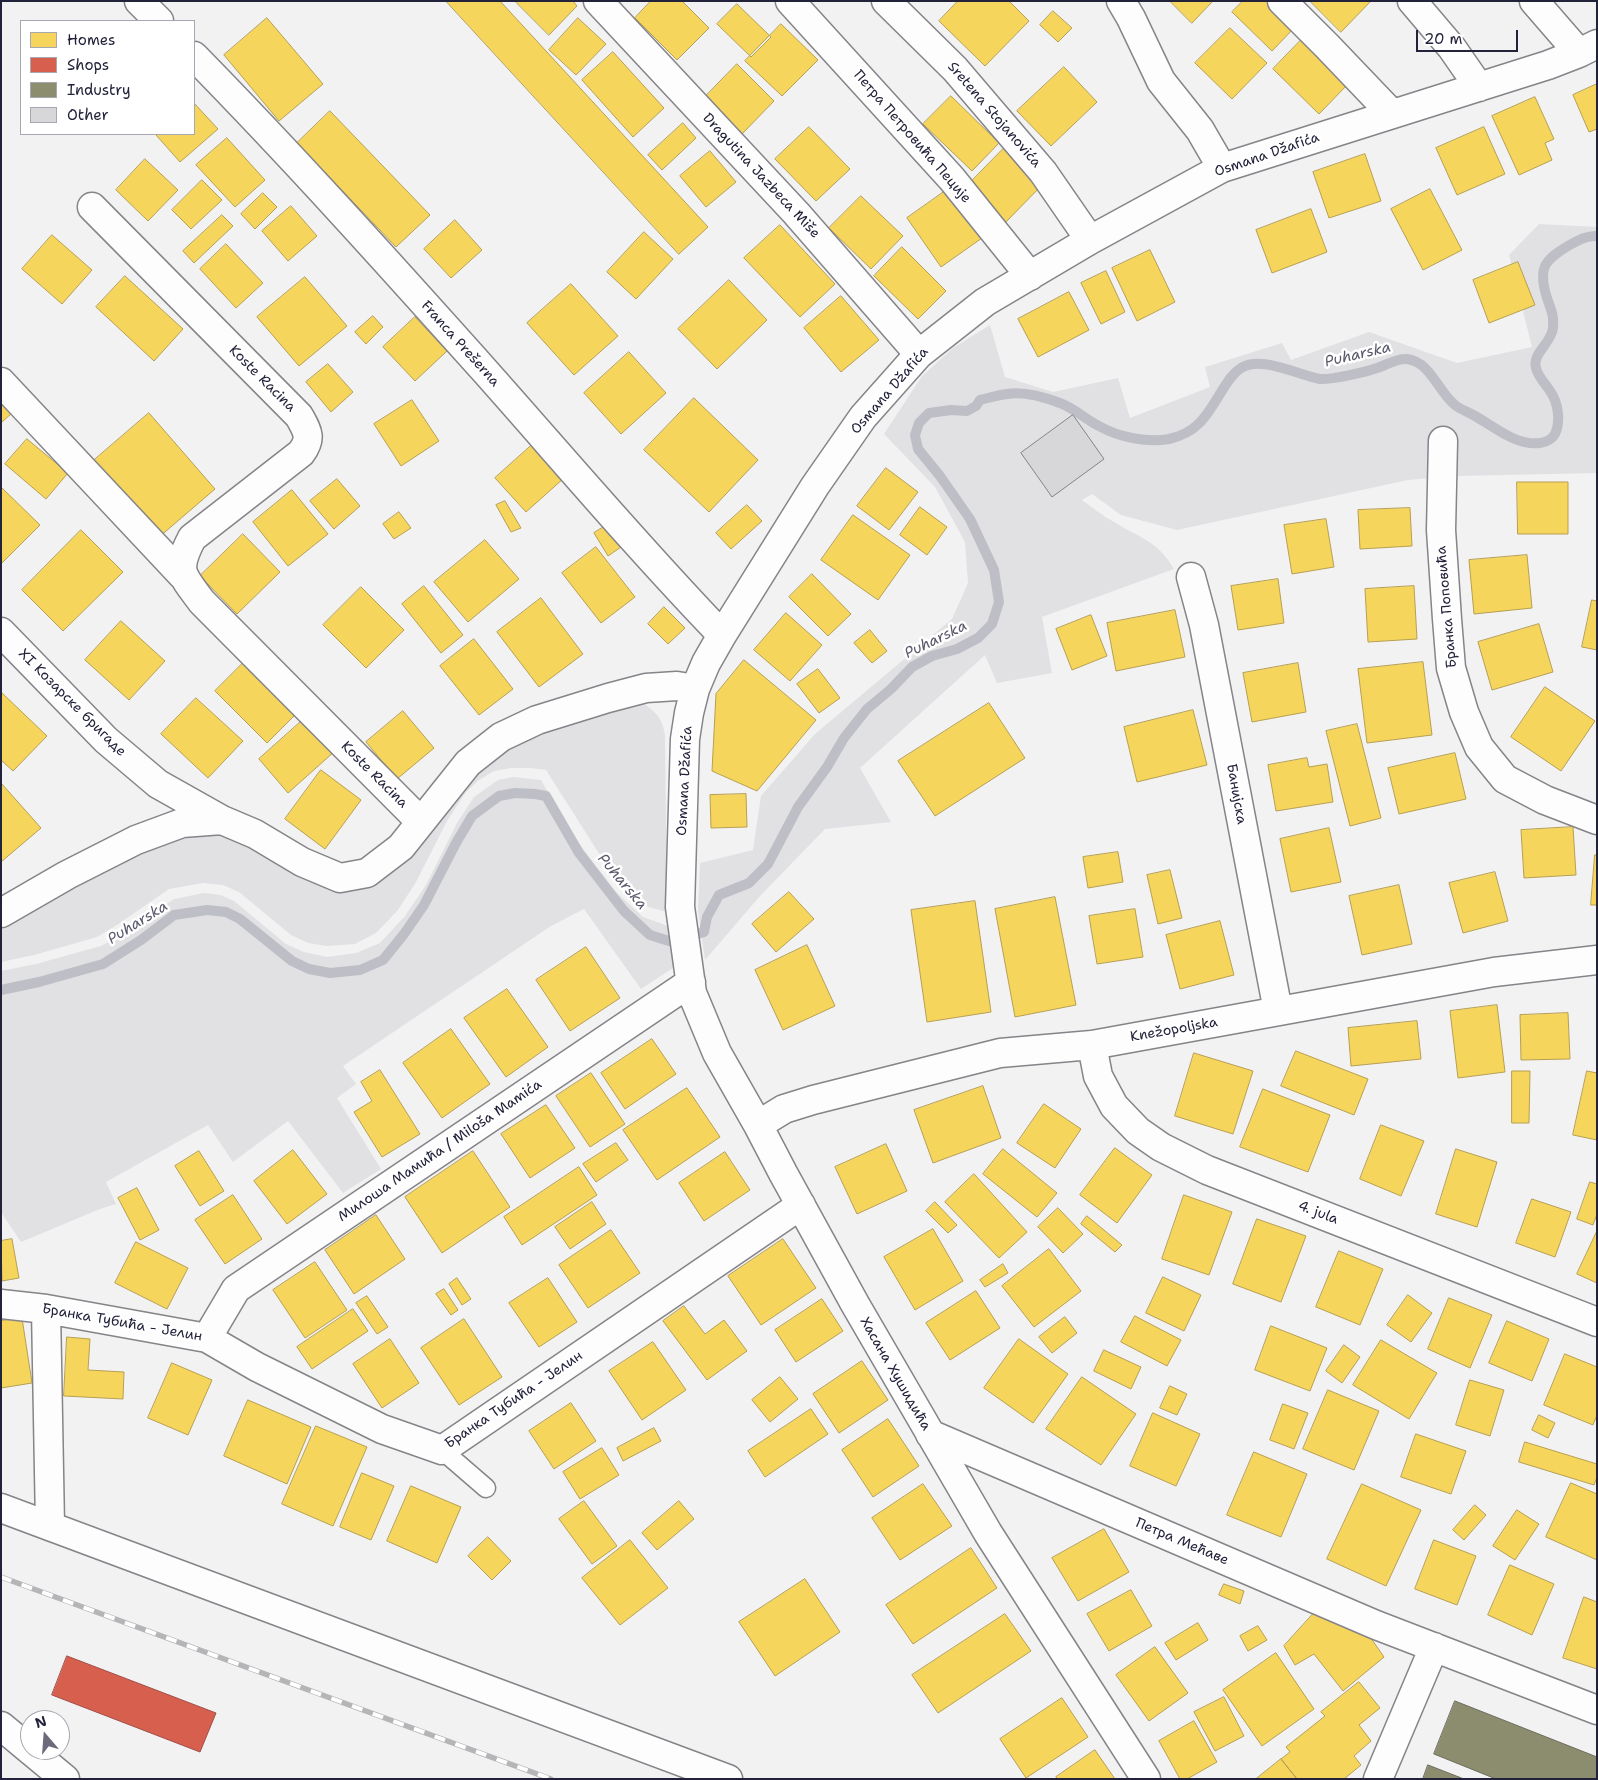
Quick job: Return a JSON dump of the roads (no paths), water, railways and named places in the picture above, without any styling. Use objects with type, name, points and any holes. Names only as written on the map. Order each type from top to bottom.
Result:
[{"type":"street","points":[[139,1],[158,20]]},
{"type":"street","name":"Dragutina Jazbeca Miše","points":[[598,1],[796,213],[918,354]]},
{"type":"street","name":"Петра Петровића Пеције","points":[[790,1],[952,179],[1030,276]]},
{"type":"street","name":"Sretena Stojanovića","points":[[886,1],[955,69],[1043,172],[1090,240]]},
{"type":"street","points":[[1121,1],[1161,81],[1200,130],[1222,168]]},
{"type":"street","points":[[1282,1],[1392,114]]},
{"type":"street","points":[[1412,1],[1452,48],[1479,87]]},
{"type":"street","points":[[1534,1],[1588,48]]},
{"type":"street","name":"Osmana Džafića","points":[[686,950],[680,907],[685,739],[695,689],[706,663],[722,635],[815,486],[863,417],[918,354],[985,302],[1090,240],[1222,168],[1548,65],[1588,48]]},
{"type":"street","name":"Franca Prešerna","points":[[195,57],[261,125],[485,370],[664,575],[722,635]]},
{"type":"street","name":"Koste Racina","points":[[92,207],[299,416],[307,431],[308,444],[301,453],[192,538],[182,558],[184,576]]},
{"type":"street","name":"Koste Racina","points":[[1,382],[184,576],[202,602],[421,822]]},
{"type":"street","name":"Бранка Поповића","points":[[1443,440],[1441,530],[1447,620],[1451,668],[1464,712],[1480,747],[1505,780],[1545,800],[1597,820]]},
{"type":"street","name":"Банијска","points":[[1191,577],[1206,634],[1278,1011]]},
{"type":"street","name":"XI Козарске бригаде","points":[[1,632],[106,740],[158,784],[222,820],[255,834],[302,862],[340,878],[367,873],[401,847],[468,763],[501,737],[537,720],[646,688],[678,686],[695,689]]},
{"type":"street","name":"XI Козарске бригаде","points":[[1,913],[67,875],[136,840],[182,823],[222,820]]},
{"type":"street","name":"Хасана Хушидића","points":[[686,950],[692,993],[717,1053],[855,1304],[988,1533],[1146,1779]]},
{"type":"street","name":"Knežopoljska","points":[[758,1125],[784,1109],[813,1100],[1000,1053],[1092,1045],[1494,972],[1597,960]]},
{"type":"street","name":"Милоша Мамића / Miloša Mamića","points":[[207,1338],[236,1289],[691,982]]},
{"type":"street","name":"4. jula","points":[[1092,1045],[1098,1076],[1114,1106],[1138,1131],[1161,1148],[1207,1170],[1597,1322]]},
{"type":"street","name":"Бранка Тубића - Јелин","points":[[1,1304],[46,1309],[207,1338],[257,1367],[382,1429],[442,1450],[801,1205]]},
{"type":"street","points":[[46,1309],[50,1526]]},
{"type":"street","name":"Петра Мећаве","points":[[930,1434],[1376,1625],[1597,1710]]},
{"type":"street","points":[[1,1508],[728,1779]]},
{"type":"street","points":[[1378,1779],[1434,1647]]},
{"type":"street","points":[[1,1726],[20,1742]]},
{"type":"street","points":[[42,1760],[65,1779]]},
{"type":"lane","points":[[442,1450],[486,1488]]},
{"type":"waterway","name":"Puharska","points":[[1,990],[39,982],[103,964],[141,940],[174,915],[207,910],[226,912],[240,919],[292,961],[309,969],[330,973],[360,970],[383,960],[404,934],[424,905],[472,816],[499,796],[515,793],[546,796],[579,853],[624,911],[650,935],[672,942],[704,932],[707,917],[719,895],[749,883],[768,864],[798,807],[827,767],[844,738],[867,709],[891,689],[912,667],[932,656],[957,649],[978,638],[992,624],[999,602],[994,570],[970,519],[940,476],[918,449],[915,435],[919,423],[929,413],[951,410],[967,411],[976,406],[980,400],[1014,393],[1027,394],[1065,405],[1094,423],[1115,433],[1142,440],[1169,439],[1180,436],[1196,426],[1207,414],[1233,375],[1241,368],[1249,365],[1259,364],[1280,367],[1311,377],[1325,379],[1357,374],[1395,361],[1407,359],[1415,361],[1428,371],[1457,407],[1514,439],[1523,442],[1543,443],[1551,439],[1555,434],[1558,423],[1557,406],[1553,395],[1536,368],[1539,353],[1552,334],[1553,328],[1553,316],[1544,288],[1543,273],[1548,261],[1560,251],[1589,236],[1597,236]]},
{"type":"railway","points":[[1,1577],[551,1779]]}]
